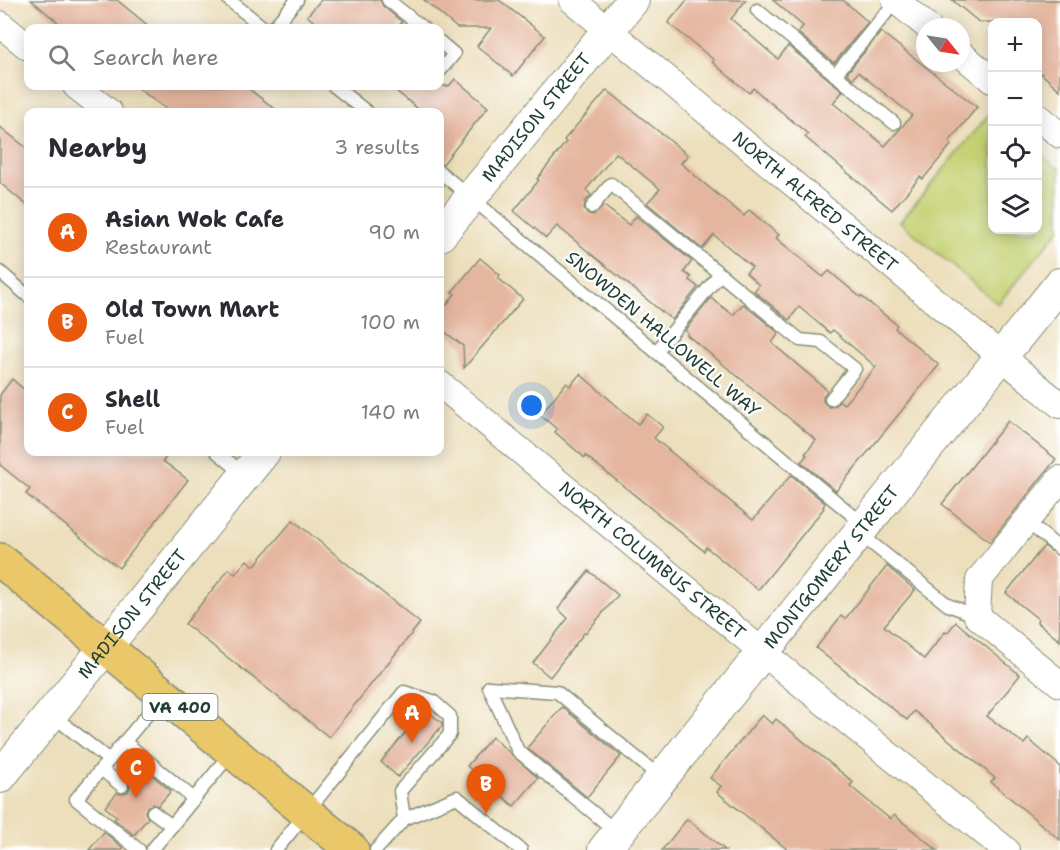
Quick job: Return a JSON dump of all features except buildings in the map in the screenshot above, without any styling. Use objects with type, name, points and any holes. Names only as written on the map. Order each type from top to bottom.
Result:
[{"type":"main road","name":"VA 400","points":[[0,560],[352,850]]},
{"type":"street","name":"NORTH ALFRED STREET","points":[[572,0],[1060,405]]},
{"type":"street","name":"MADISON STREET","points":[[444,230],[633,0]]},
{"type":"street","points":[[896,0],[917,18]]},
{"type":"street","points":[[0,24],[24,44]]},
{"type":"street","points":[[970,61],[988,76]]},
{"type":"street","points":[[81,90],[104,108]]},
{"type":"street","points":[[1042,120],[1060,135]]},
{"type":"street","name":"MONTGOMERY STREET","points":[[611,842],[861,528],[1060,284]]},
{"type":"street","name":"NORTH COLUMBUS STREET","points":[[444,387],[1006,850]]},
{"type":"street","name":"MADISON STREET","points":[[0,777],[255,463]]},
{"type":"street","points":[[1060,479],[979,580],[977,616],[1060,684]]},
{"type":"lane","points":[[229,0],[259,24]]},
{"type":"lane","points":[[276,24],[297,0]]},
{"type":"lane","points":[[388,0],[418,24]]},
{"type":"lane","points":[[835,75],[896,0]]},
{"type":"lane","points":[[757,10],[894,123]]},
{"type":"lane","points":[[444,45],[454,54],[444,66]]},
{"type":"lane","points":[[339,90],[362,108]]},
{"type":"lane","name":"SNOWDEN HALLOWELL WAY","points":[[444,175],[656,352],[948,605],[977,616]]},
{"type":"lane","points":[[592,207],[610,184],[800,340],[821,342],[855,369],[831,399]]},
{"type":"lane","points":[[0,272],[24,293]]},
{"type":"lane","points":[[656,352],[720,274]]},
{"type":"lane","points":[[231,456],[255,463]]},
{"type":"lane","points":[[1026,521],[1060,549]]},
{"type":"lane","points":[[611,842],[518,751],[489,687],[556,692],[662,779]]},
{"type":"lane","points":[[276,850],[404,692],[433,701],[450,716],[450,734],[400,791],[404,819]]},
{"type":"lane","points":[[139,850],[76,798],[164,695]]},
{"type":"lane","points":[[51,714],[105,765],[122,786]]},
{"type":"lane","points":[[124,742],[194,799]]},
{"type":"lane","points":[[152,850],[233,751]]},
{"type":"lane","points":[[375,850],[404,819],[458,796],[518,849]]},
{"type":"lane","points":[[153,812],[172,826]]},
{"type":"green space","points":[[988,115],[988,234],[1042,234],[1042,155],[1056,167],[1060,167],[1060,229],[998,304],[900,222]]},
{"type":"place","name":"Asian Wok Cafe","points":[[412,743]]},
{"type":"place","name":"Shell","points":[[136,798]]},
{"type":"place","name":"Old Town Mart","points":[[486,814]]}]
